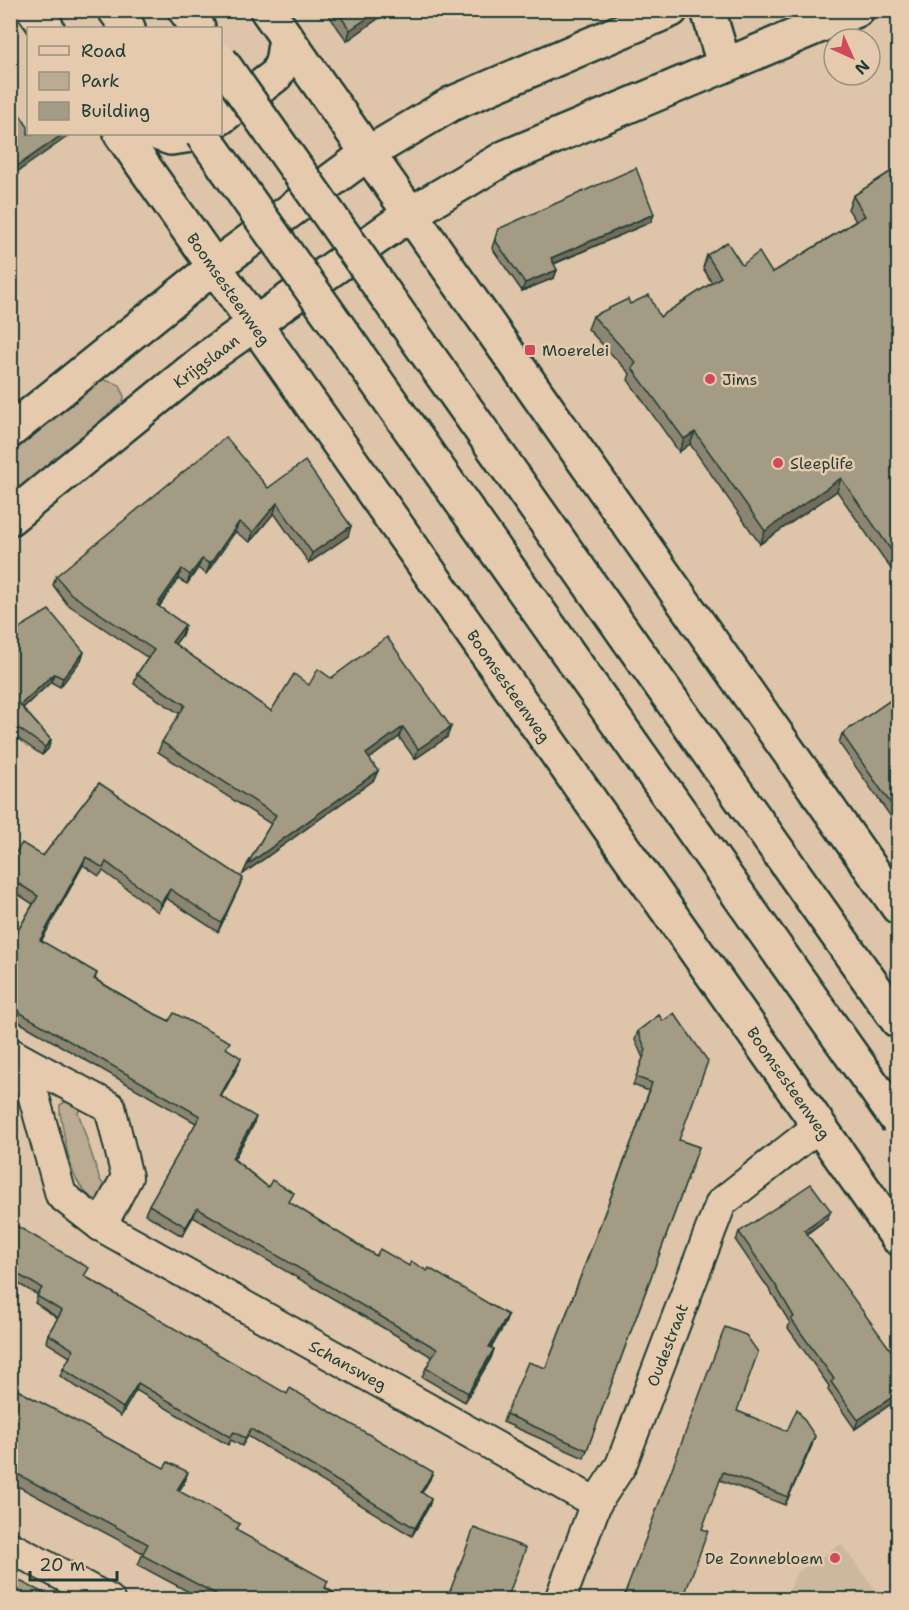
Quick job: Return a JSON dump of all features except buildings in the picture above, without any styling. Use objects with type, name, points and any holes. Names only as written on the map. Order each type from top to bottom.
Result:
[{"type":"main road","points":[[34,10],[46,27]]},
{"type":"main road","points":[[116,10],[127,27]]},
{"type":"main road","points":[[185,10],[197,27]]},
{"type":"main road","points":[[267,10],[898,907]]},
{"type":"main road","points":[[10,431],[214,267],[367,154],[450,104],[671,10]]},
{"type":"main road","points":[[708,10],[724,64]]},
{"type":"main road","points":[[410,214],[506,156],[857,10]]},
{"type":"main road","points":[[222,116],[276,75],[282,63],[286,38]]},
{"type":"main road","points":[[222,63],[898,1022]]},
{"type":"main road","name":"Boomsesteenweg","points":[[122,135],[898,1238]]},
{"type":"main road","points":[[162,135],[171,138],[194,135]]},
{"type":"main road","points":[[202,135],[898,1120]]},
{"type":"main road","name":"Krijgslaan","points":[[10,518],[208,357],[410,214]]},
{"type":"street","name":"Schansweg","points":[[17,1057],[61,1195],[101,1226],[596,1503]]},
{"type":"street","name":"Schansweg","points":[[17,1057],[110,1107],[128,1177],[101,1226]]},
{"type":"street","name":"Oudestraat","points":[[561,1599],[596,1503],[621,1465],[721,1203],[819,1126]]},
{"type":"street","points":[[10,1547],[109,1599]]},
{"type":"shaded area","name":"De Zonnebloem","points":[[841,1544],[881,1599],[786,1600],[796,1573]]},
{"type":"green space","points":[[102,379],[120,385],[124,397],[122,406],[11,497],[11,454]]},
{"type":"green space","points":[[73,1097],[83,1108],[78,1112],[100,1180],[111,1194],[103,1202],[91,1197],[82,1189],[67,1152],[60,1105]]},
{"type":"place","name":"Moerelei","points":[[530,350]]},
{"type":"place","name":"Jims","points":[[710,379]]},
{"type":"place","name":"Sleeplife","points":[[778,463]]},
{"type":"place","name":"De Zonnebloem","points":[[835,1558]]}]
